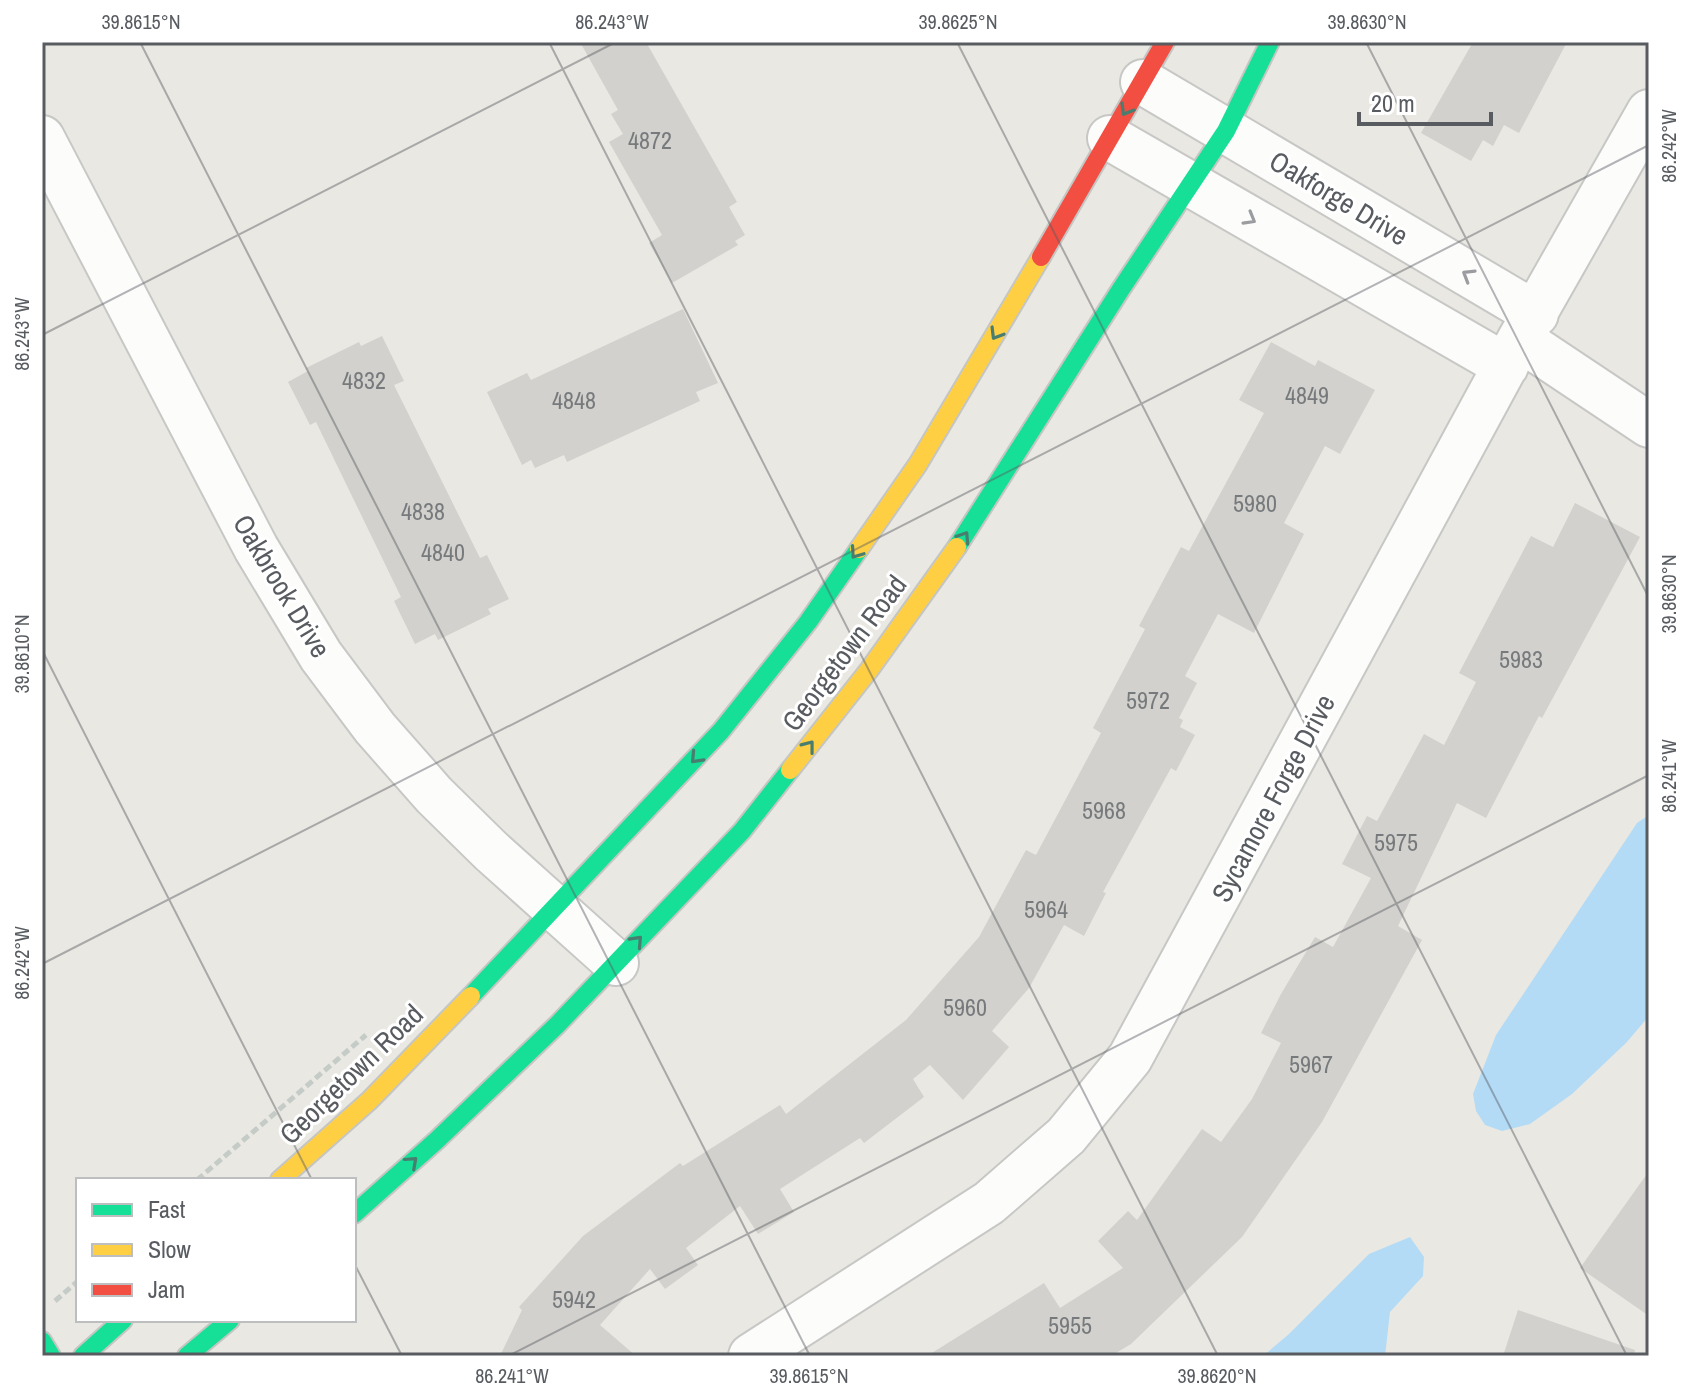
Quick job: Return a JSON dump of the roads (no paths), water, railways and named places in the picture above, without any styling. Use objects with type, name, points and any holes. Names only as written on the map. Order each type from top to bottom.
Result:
[{"type":"main road","name":"Georgetown Road","points":[[282,1178],[370,1100],[556,908],[721,731],[808,622],[918,464],[1165,42]]},
{"type":"main road","name":"Georgetown Road","points":[[356,1212],[557,1025],[742,831],[877,658],[953,554],[1121,289],[1226,131],[1270,42]]},
{"type":"main road","points":[[83,1356],[121,1322]]},
{"type":"main road","points":[[187,1356],[228,1322]]},
{"type":"main road","points":[[42,1341],[51,1356]]},
{"type":"street","name":"Oakforge Drive","points":[[1143,82],[1226,131],[1521,340],[1649,425]]},
{"type":"street","name":"Sycamore Forge Drive","points":[[751,1356],[989,1203],[1066,1136],[1130,1058],[1521,340],[1649,112]]},
{"type":"street","name":"Oakbrook Drive","points":[[42,138],[256,548],[321,656],[384,739],[434,795],[491,851],[616,963]]},
{"type":"street","points":[[1110,138],[1190,185],[1521,340]]},
{"type":"water","points":[[1649,815],[1649,1016],[1626,1043],[1572,1094],[1530,1124],[1502,1131],[1485,1125],[1476,1111],[1473,1094],[1496,1035],[1637,823]]},
{"type":"water","points":[[1410,1237],[1424,1257],[1423,1276],[1390,1312],[1385,1356],[1263,1356],[1369,1254]]}]
